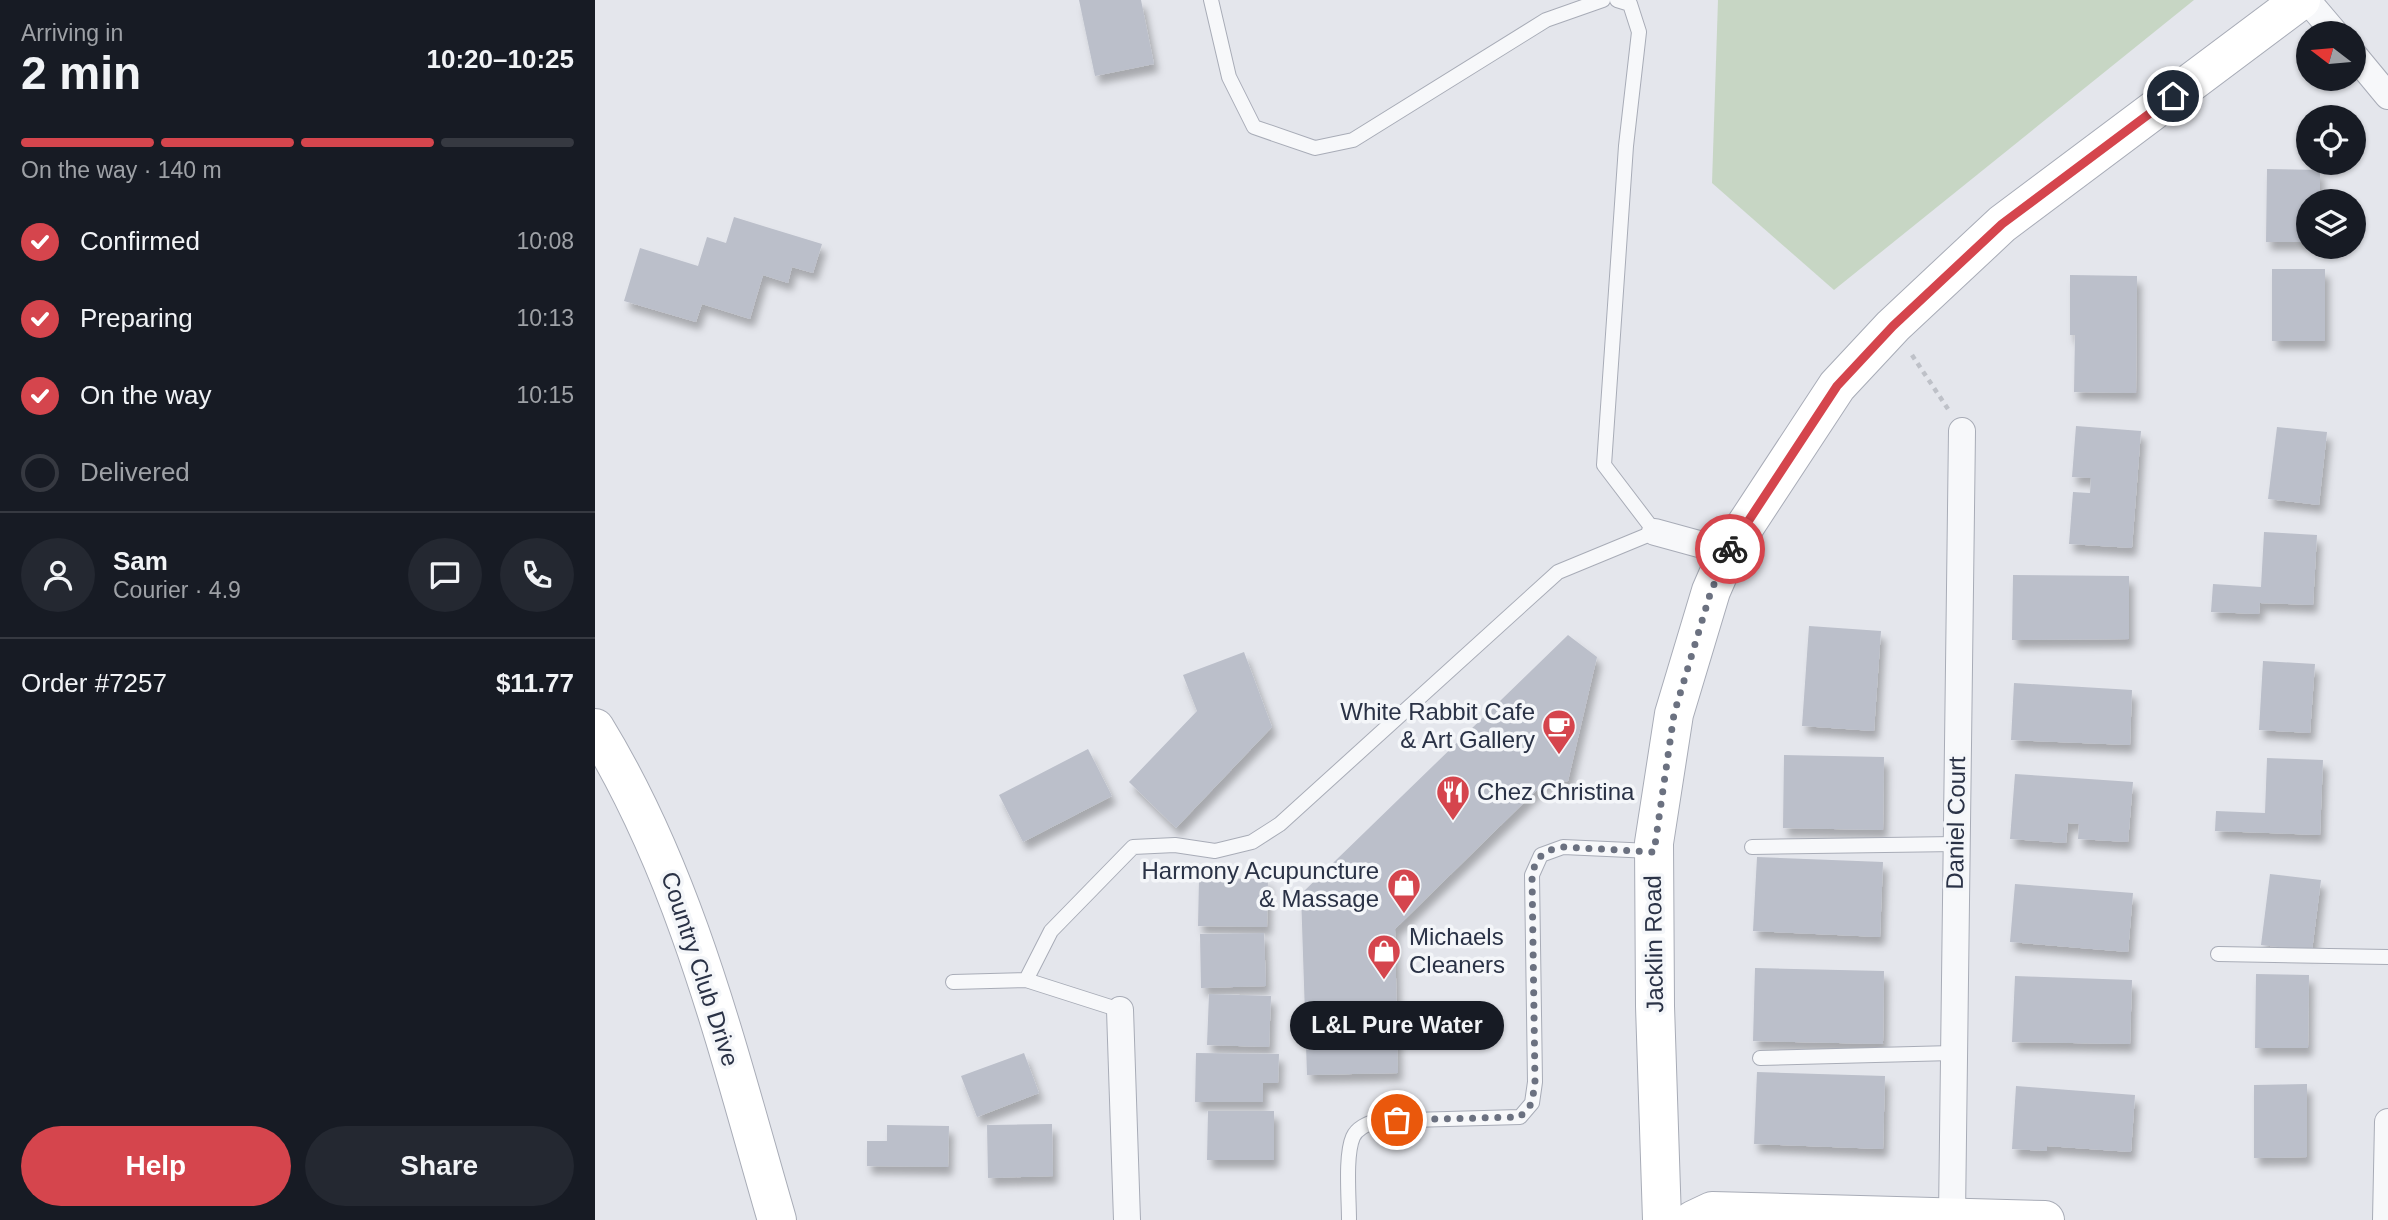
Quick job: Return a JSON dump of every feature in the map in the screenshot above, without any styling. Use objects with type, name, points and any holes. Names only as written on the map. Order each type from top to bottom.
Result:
[{"type":"street","points":[[2304,0],[2324,21]]},
{"type":"street","name":"Jacklin Road","points":[[1661,1220],[1654,852],[1674,714],[1711,591],[1728,552],[1837,386],[1893,326],[2002,224],[2304,0]]},
{"type":"street","points":[[2366,69],[2388,96]]},
{"type":"street","name":"Daniel Court","points":[[1952,1216],[1962,430]]},
{"type":"street","points":[[1655,531],[1728,552]]},
{"type":"street","name":"Country Club Drive","points":[[595,728],[608,774],[670,876],[712,1000],[777,1220]]},
{"type":"street","points":[[1120,1010],[1127,1220]]},
{"type":"street","points":[[2386,1220],[2388,1122]]},
{"type":"street","points":[[1693,1220],[1712,1211],[2045,1220]]},
{"type":"lane","points":[[1211,0],[1229,77],[1254,127],[1315,148],[1353,139],[1546,20],[1603,0]]},
{"type":"lane","points":[[1026,980],[1051,931],[1132,847],[1175,845],[1215,851],[1252,842],[1280,824],[1558,572],[1655,531],[1604,465],[1626,146],[1639,32],[1630,4],[1617,0]]},
{"type":"lane","points":[[1752,847],[1956,844]]},
{"type":"lane","points":[[1349,1220],[1350,1147],[1354,1134],[1363,1126],[1375,1121],[1520,1117],[1532,1103],[1535,1082],[1532,875],[1541,855],[1563,847],[1654,852]]},
{"type":"lane","points":[[2218,954],[2388,957]]},
{"type":"lane","points":[[953,982],[1026,980],[1120,1010]]},
{"type":"lane","points":[[1760,1058],[1953,1053]]},
{"type":"path","points":[[1893,326],[1962,430]]},
{"type":"green space","points":[[1718,0],[2194,0],[1834,290],[1712,183]]},
{"type":"building","points":[[1079,0],[1141,0],[1154,64],[1095,76]]},
{"type":"building","points":[[2267,169],[2296,170],[2296,175],[2320,175],[2320,189],[2296,189],[2296,242],[2266,242]]},
{"type":"building","points":[[734,217],[822,244],[813,273],[792,267],[788,283],[763,275],[750,319],[702,304],[696,322],[624,301],[640,248],[698,266],[707,237],[726,243]]},
{"type":"building","points":[[2272,269],[2325,269],[2325,341],[2272,341]]},
{"type":"building","points":[[2070,275],[2137,276],[2136,393],[2074,392],[2075,335],[2070,335]]},
{"type":"building","points":[[2076,426],[2141,431],[2132,548],[2069,544],[2073,492],[2090,493],[2091,478],[2072,477]]},
{"type":"building","points":[[2277,427],[2327,432],[2319,505],[2268,499]]},
{"type":"building","points":[[2264,532],[2317,535],[2313,605],[2260,603],[2259,614],[2211,612],[2213,584],[2261,587]]},
{"type":"building","points":[[2013,575],[2129,576],[2129,639],[2012,640]]},
{"type":"building","points":[[1809,626],[1881,631],[1874,731],[1802,726]]},
{"type":"building","points":[[1568,635],[1597,657],[1568,781],[1543,784],[1395,929],[1398,1073],[1307,1075],[1301,894]]},
{"type":"building","points":[[1244,652],[1272,727],[1176,828],[1129,782],[1197,711],[1183,675]]},
{"type":"building","points":[[2263,661],[2315,664],[2310,733],[2259,730]]},
{"type":"building","points":[[2014,683],[2132,690],[2130,745],[2011,740]]},
{"type":"building","points":[[1088,749],[1112,796],[1023,842],[999,795]]},
{"type":"building","points":[[1784,755],[1884,757],[1883,830],[1783,828]]},
{"type":"building","points":[[2267,758],[2323,760],[2320,835],[2215,831],[2216,811],[2265,813]]},
{"type":"building","points":[[2015,774],[2133,782],[2128,842],[2078,839],[2079,824],[2068,823],[2066,843],[2010,839]]},
{"type":"building","points":[[1757,857],[1883,862],[1880,937],[1753,931]]},
{"type":"building","points":[[2270,874],[2321,880],[2312,951],[2261,945]]},
{"type":"building","points":[[1199,878],[1268,879],[1267,927],[1198,926]]},
{"type":"building","points":[[2015,884],[2133,893],[2128,952],[2010,942]]},
{"type":"building","points":[[1264,933],[1266,986],[1201,988],[1200,934]]},
{"type":"building","points":[[1755,968],[1884,971],[1883,1044],[1753,1041]]},
{"type":"building","points":[[2256,974],[2309,975],[2308,1048],[2255,1048]]},
{"type":"building","points":[[2015,976],[2132,980],[2130,1044],[2012,1042]]},
{"type":"building","points":[[1209,994],[1271,996],[1269,1047],[1207,1045]]},
{"type":"building","points":[[1024,1053],[1039,1093],[977,1117],[961,1076]]},
{"type":"building","points":[[1196,1053],[1279,1054],[1278,1083],[1263,1083],[1263,1102],[1195,1102]]},
{"type":"building","points":[[1757,1072],[1885,1076],[1883,1149],[1754,1144]]},
{"type":"building","points":[[2307,1084],[2307,1157],[2254,1158],[2254,1085]]},
{"type":"building","points":[[2016,1086],[2135,1095],[2131,1152],[2047,1146],[2047,1151],[2012,1149]]},
{"type":"building","points":[[1208,1111],[1274,1111],[1274,1160],[1207,1160]]},
{"type":"building","points":[[1052,1124],[1053,1176],[988,1178],[987,1125]]},
{"type":"building","points":[[887,1125],[949,1126],[948,1167],[867,1166],[867,1141],[887,1141]]},
{"type":"way so far","points":[[1397,1120],[1520,1117],[1526,1114],[1532,1103],[1535,1082],[1532,875],[1535,864],[1549,849],[1563,847],[1654,852],[1674,714],[1711,591],[1730,549]]},
{"type":"place","name":"White Rabbit Cafe & Art Gallery","points":[[1559,756]]},
{"type":"place","name":"Chez Christina","points":[[1453,822]]},
{"type":"place","name":"Harmony Acupuncture & Massage","points":[[1404,915]]},
{"type":"place","name":"Michaels Cleaners","points":[[1384,981]]},
{"type":"place","name":"L&L Pure Water","points":[[1397,1120]]},
{"type":"route","points":[[1730,549],[1837,386],[1893,326],[2002,224],[2173,96]]}]
